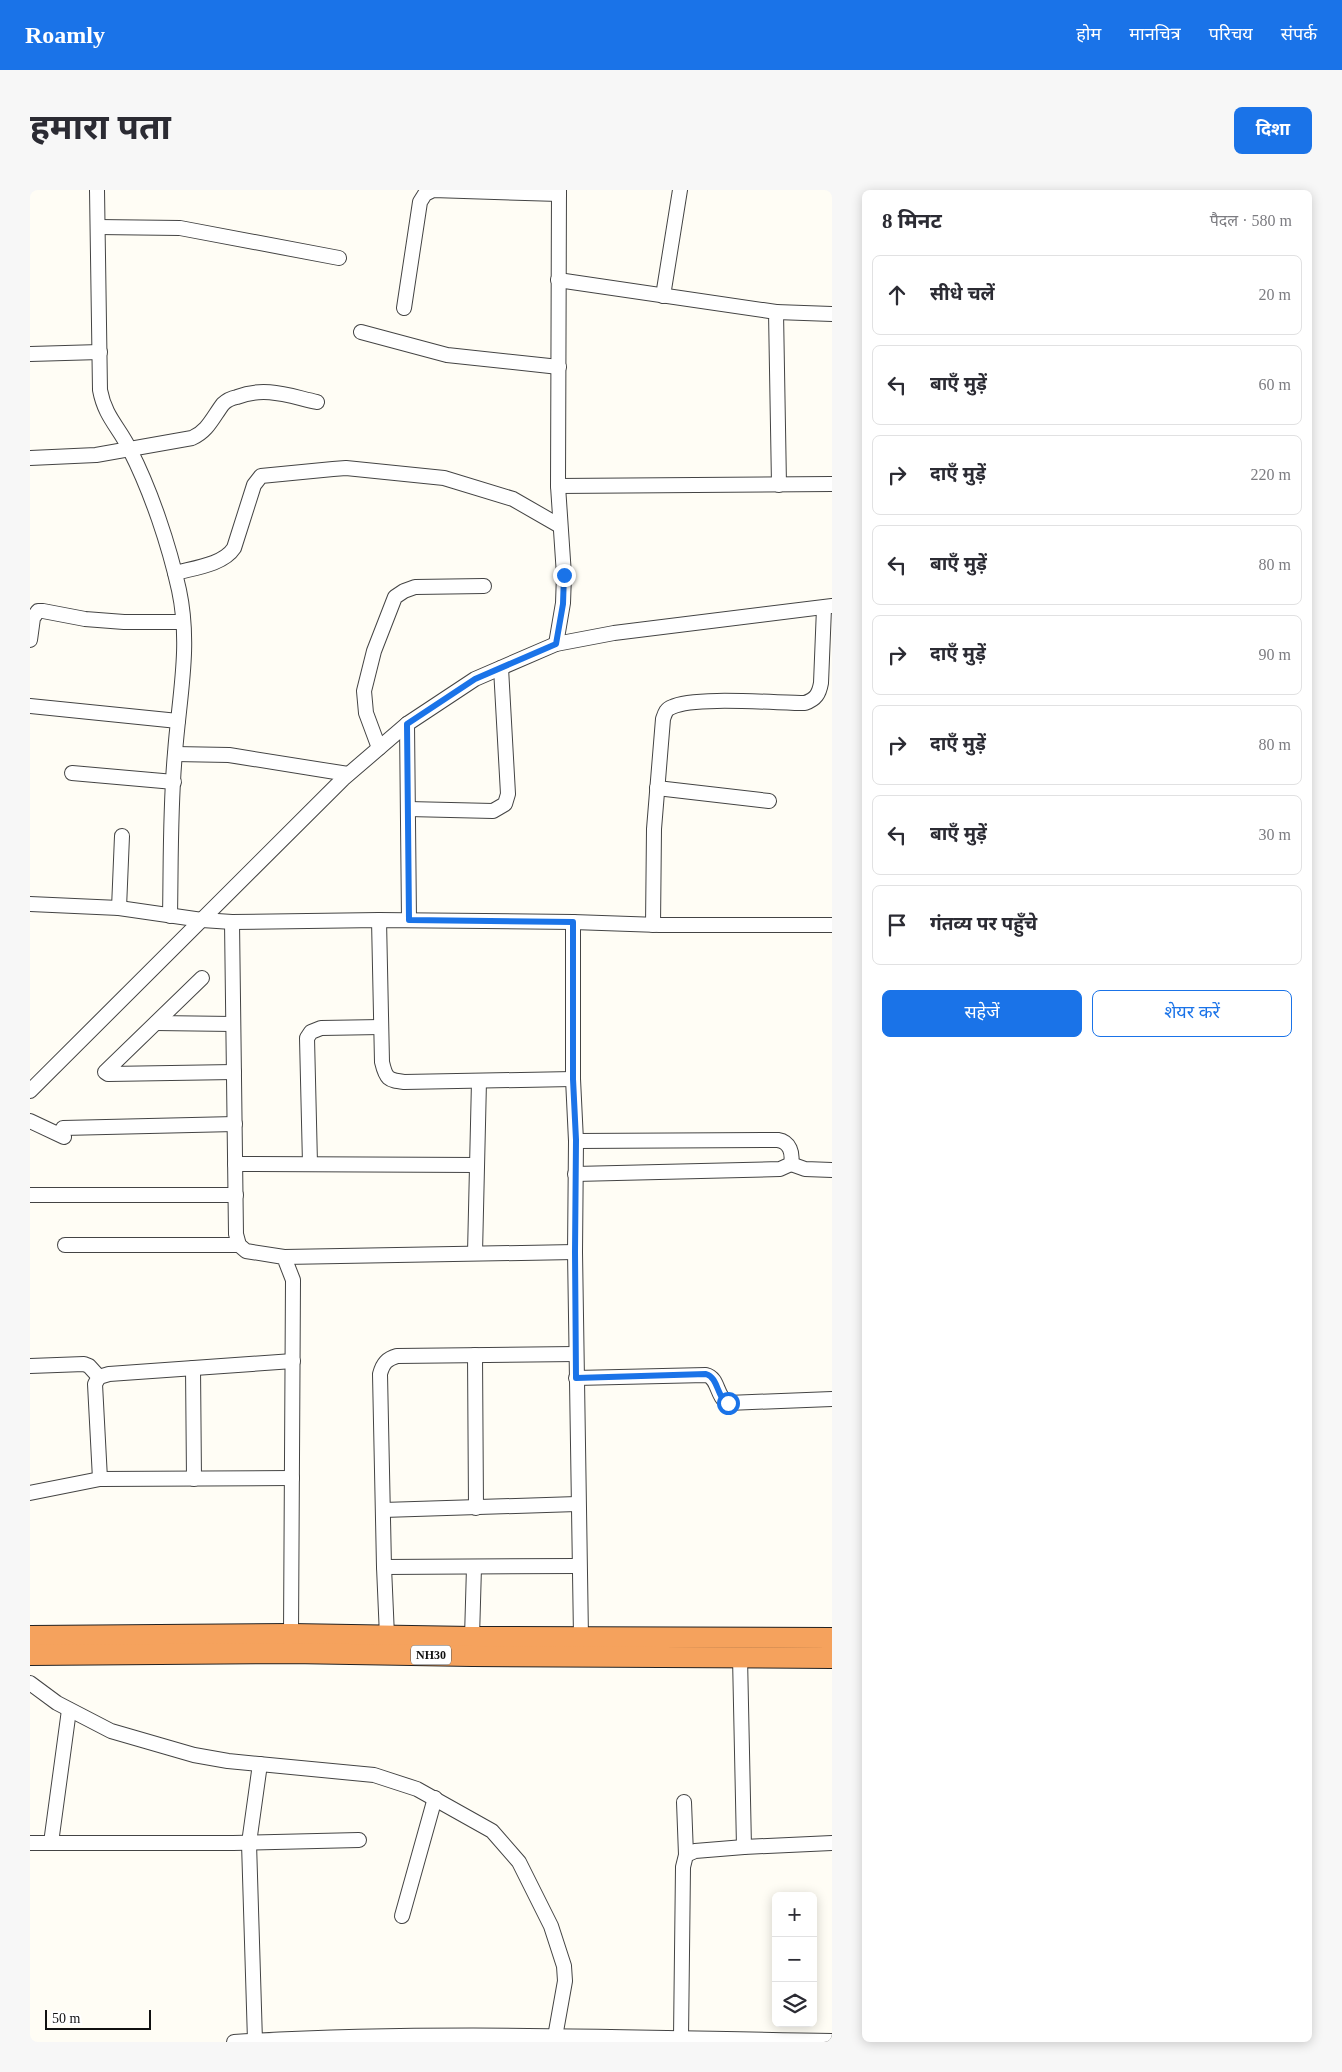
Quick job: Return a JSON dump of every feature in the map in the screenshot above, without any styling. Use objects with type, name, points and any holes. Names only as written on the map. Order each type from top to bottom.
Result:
[{"type":"highway","name":"NH30","points":[[30,1636],[290,1634],[581,1638],[832,1638]]},
{"type":"highway","name":"NH30","points":[[30,1655],[290,1652],[472,1656],[832,1658]]},
{"type":"street","points":[[97,190],[100,390],[102,400],[108,416],[130,449],[166,539],[184,622],[185,654],[175,754],[170,916]]},
{"type":"street","points":[[404,308],[420,202],[425,194],[433,190],[559,192],[558,486],[564,575],[563,604],[556,644]]},
{"type":"street","points":[[663,296],[680,190]]},
{"type":"street","points":[[98,227],[180,228],[339,258]]},
{"type":"street","points":[[558,280],[776,312],[832,314]]},
{"type":"street","points":[[776,312],[779,485]]},
{"type":"street","points":[[361,332],[447,355],[559,367]]},
{"type":"street","points":[[30,354],[100,352]]},
{"type":"street","points":[[30,458],[89,456],[200,434],[207,428],[224,403],[250,392],[270,392],[317,402]]},
{"type":"street","points":[[174,574],[230,554],[234,548],[254,484],[264,474],[346,468],[444,478],[513,500],[560,526]]},
{"type":"street","points":[[558,486],[832,484]]},
{"type":"street","points":[[379,748],[366,713],[364,691],[374,651],[395,597],[415,587],[484,586]]},
{"type":"street","points":[[30,1092],[348,774],[407,724],[475,679],[556,644],[614,633],[828,607],[819,694],[812,701],[805,703],[691,701],[666,710],[654,829],[653,925]]},
{"type":"street","points":[[30,640],[33,618],[38,611],[85,619],[124,622],[184,622]]},
{"type":"street","points":[[408,809],[493,811],[505,804],[508,794],[501,668]]},
{"type":"street","points":[[30,706],[178,721]]},
{"type":"street","points":[[407,724],[409,920]]},
{"type":"street","points":[[175,754],[229,755],[348,774]]},
{"type":"street","points":[[72,773],[174,782]]},
{"type":"street","points":[[657,788],[769,801]]},
{"type":"street","points":[[119,908],[122,836]]},
{"type":"street","points":[[30,904],[119,908],[202,920],[232,922],[409,920],[653,925],[832,925]]},
{"type":"street","points":[[379,920],[382,1062],[385,1074],[391,1080],[404,1082],[573,1079]]},
{"type":"street","points":[[232,922],[236,1234],[239,1245],[246,1251],[284,1257],[575,1252]]},
{"type":"street","points":[[573,922],[578,1566],[581,1638]]},
{"type":"street","points":[[202,978],[106,1070],[106,1073],[234,1072]]},
{"type":"street","points":[[156,1024],[233,1024]]},
{"type":"street","points":[[310,1164],[307,1038],[311,1032],[321,1028],[381,1026]]},
{"type":"street","points":[[475,1253],[479,1081]]},
{"type":"street","points":[[30,1121],[63,1132],[235,1124]]},
{"type":"street","points":[[576,1140],[778,1140],[785,1142],[789,1147],[792,1156],[791,1164]]},
{"type":"street","points":[[235,1164],[477,1165]]},
{"type":"street","points":[[575,1174],[780,1169],[791,1164],[805,1169],[832,1170]]},
{"type":"street","points":[[30,1194],[236,1195]]},
{"type":"street","points":[[65,1245],[239,1245]]},
{"type":"street","points":[[284,1257],[293,1280],[290,1634]]},
{"type":"street","points":[[387,1636],[380,1374],[382,1367],[389,1358],[397,1356],[576,1354]]},
{"type":"street","points":[[475,1355],[476,1508]]},
{"type":"street","points":[[100,1479],[95,1384],[99,1377],[109,1374],[293,1361]]},
{"type":"street","points":[[30,1366],[84,1364],[89,1366],[99,1377]]},
{"type":"street","points":[[193,1368],[194,1479]]},
{"type":"street","points":[[576,1378],[706,1374],[712,1378],[722,1400],[728,1403],[832,1399]]},
{"type":"street","points":[[30,1494],[100,1479],[292,1478]]},
{"type":"street","points":[[383,1510],[578,1504]]},
{"type":"street","points":[[384,1567],[578,1566]]},
{"type":"street","points":[[472,1637],[474,1567]]},
{"type":"street","points":[[740,1657],[744,1847]]},
{"type":"street","points":[[30,1682],[69,1710],[111,1731],[175,1750],[228,1761],[374,1775],[417,1789],[492,1831],[519,1862],[551,1926],[564,1966],[565,1981],[555,2037]]},
{"type":"street","points":[[51,1843],[69,1710]]},
{"type":"street","points":[[255,2041],[249,1843],[260,1764]]},
{"type":"street","points":[[402,1916],[435,1798]]},
{"type":"street","points":[[682,2038],[683,1867],[686,1855],[684,1802]]},
{"type":"street","points":[[30,1844],[249,1843],[359,1840]]},
{"type":"street","points":[[686,1855],[695,1851],[832,1843]]},
{"type":"street","points":[[234,2042],[538,2039],[555,2037],[832,2041]]},
{"type":"route","points":[[564,575],[563,604],[556,644],[475,679],[407,724],[409,920],[573,922],[573,1079],[576,1140],[576,1378],[706,1374],[712,1378],[722,1400],[728,1403]]}]
